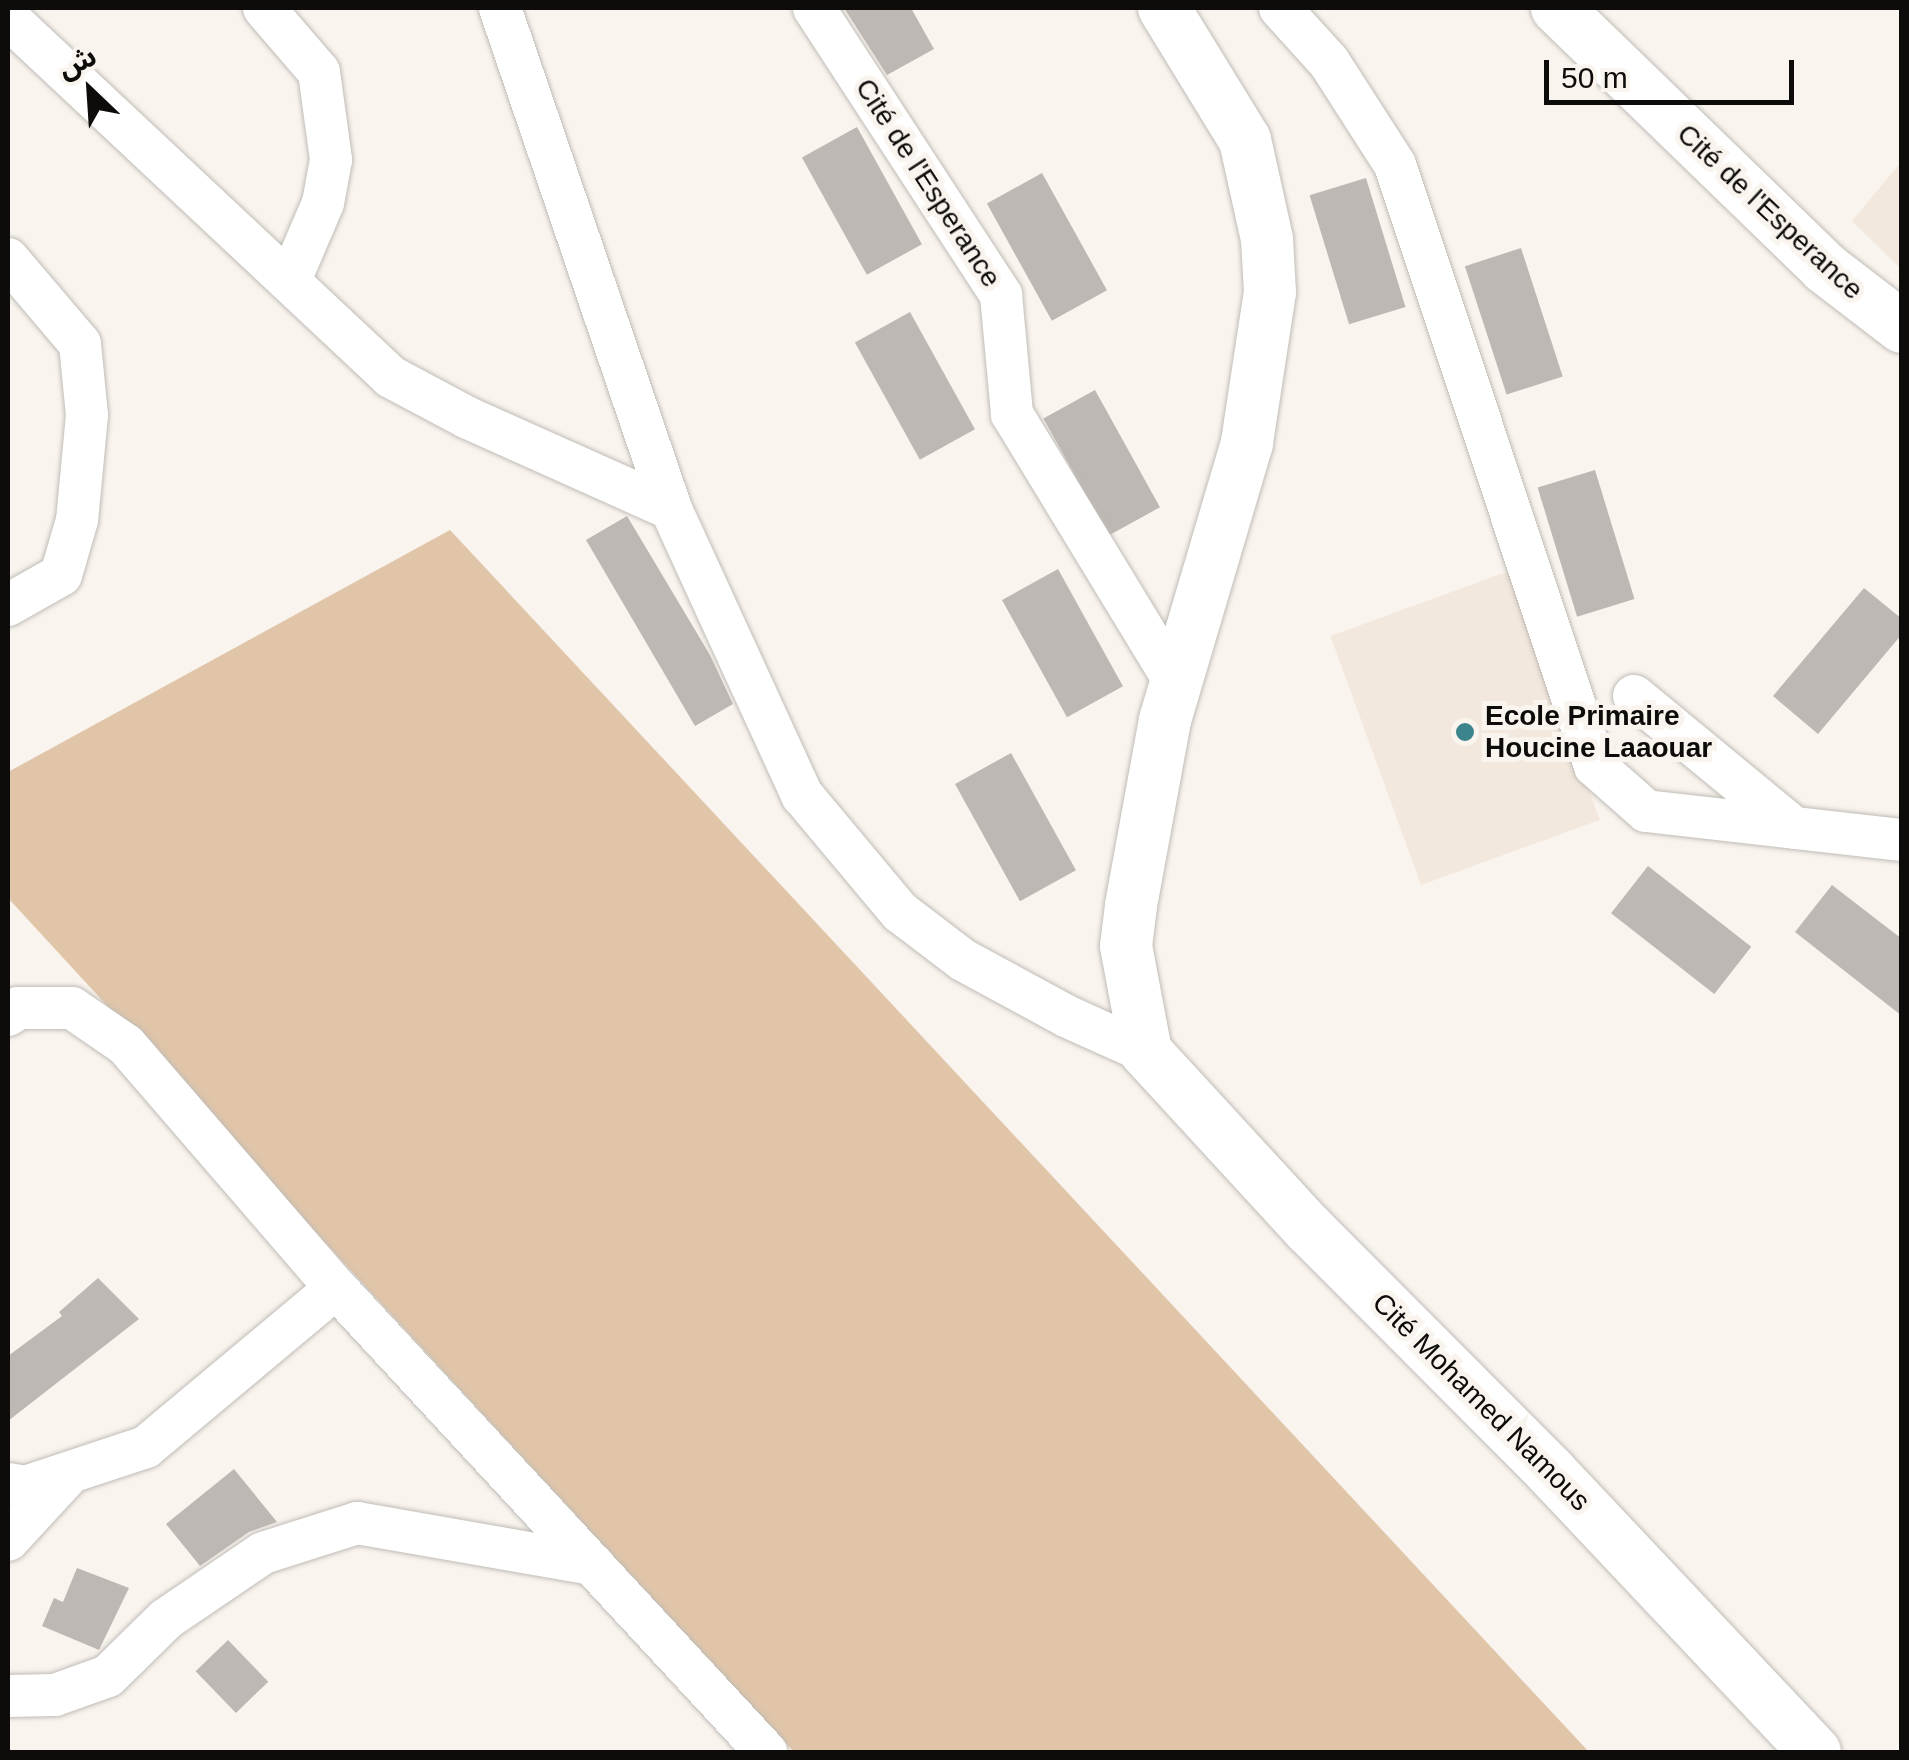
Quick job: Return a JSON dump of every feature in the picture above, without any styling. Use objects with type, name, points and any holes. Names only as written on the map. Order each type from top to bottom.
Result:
[{"type":"main road","points":[[1146,1052],[1126,946],[1146,814],[1176,684],[1246,442],[1270,292],[1267,239],[1245,140],[1164,8]]},
{"type":"main road","name":"Cité de l'Esperance","points":[[1557,8],[1825,268],[1902,327]]},
{"type":"main road","points":[[1902,292],[1865,273],[1825,268],[1830,289],[1854,326],[1902,360]]},
{"type":"main road","name":"Cité Mohamed Namous","points":[[1146,1052],[1309,1230],[1552,1472],[1815,1752]]},
{"type":"street","points":[[264,8],[320,72],[331,160],[324,203],[290,280]]},
{"type":"street","points":[[500,8],[671,509],[802,795],[900,912],[963,960],[1066,1016],[1146,1052]]},
{"type":"street","name":"Cité de l'Esperance","points":[[814,8],[1002,296],[1012,414],[1176,684]]},
{"type":"street","points":[[1280,8],[1330,62],[1395,166],[1595,766],[1646,811],[1902,840]]},
{"type":"street","points":[[8,18],[391,377],[468,418],[671,509]]},
{"type":"street","points":[[8,259],[80,344],[87,415],[77,520],[61,574],[8,605]]},
{"type":"street","points":[[1634,696],[1794,828]]},
{"type":"street","points":[[8,1016],[18,1008],[72,1008],[126,1045],[336,1288],[766,1752]]},
{"type":"street","points":[[8,1484],[26,1487],[146,1447],[336,1288]]},
{"type":"street","points":[[8,1540],[72,1471]]},
{"type":"street","points":[[8,1696],[55,1694],[108,1676],[166,1619],[263,1553],[357,1522],[592,1564]]},
{"type":"shaded area","points":[[1901,162],[1901,269],[1852,221]]},
{"type":"shaded area","points":[[450,530],[1589,1752],[794,1752],[8,898],[8,772]]},
{"type":"shaded area","name":"Ecole Primaire Houcine Laaouar","points":[[1509,571],[1600,820],[1421,885],[1330,636]]},
{"type":"building","points":[[844,8],[911,8],[934,49],[887,75]]},
{"type":"building","points":[[857,127],[922,244],[867,275],[802,158]]},
{"type":"building","points":[[1042,173],[1107,290],[1052,321],[987,204]]},
{"type":"building","points":[[1366,178],[1405,307],[1349,324],[1310,195]]},
{"type":"building","points":[[1521,248],[1563,376],[1507,395],[1465,266]]},
{"type":"building","points":[[910,312],[975,429],[920,460],[855,343]]},
{"type":"building","points":[[1095,390],[1160,507],[1108,536],[1043,419]]},
{"type":"building","points":[[1595,470],[1634,599],[1577,617],[1538,488]]},
{"type":"building","points":[[627,516],[710,655],[733,704],[695,726],[586,540]]},
{"type":"building","points":[[1058,569],[1123,686],[1067,717],[1002,600]]},
{"type":"building","points":[[1864,588],[1902,619],[1902,634],[1818,734],[1773,696]]},
{"type":"building","points":[[1011,753],[1076,870],[1020,901],[955,784]]},
{"type":"building","points":[[1648,866],[1751,947],[1714,994],[1611,913]]},
{"type":"building","points":[[1832,885],[1902,939],[1902,1016],[1795,932]]},
{"type":"building","points":[[98,1278],[139,1319],[8,1421],[8,1356],[62,1316],[59,1312]]},
{"type":"building","points":[[234,1469],[277,1522],[249,1532],[200,1566],[166,1524]]},
{"type":"building","points":[[77,1568],[129,1588],[99,1650],[42,1626],[54,1598],[63,1602]]},
{"type":"building","points":[[228,1640],[268,1682],[236,1713],[196,1671]]},
{"type":"place","name":"Ecole Primaire Houcine Laaouar","points":[[1465,732]]}]
